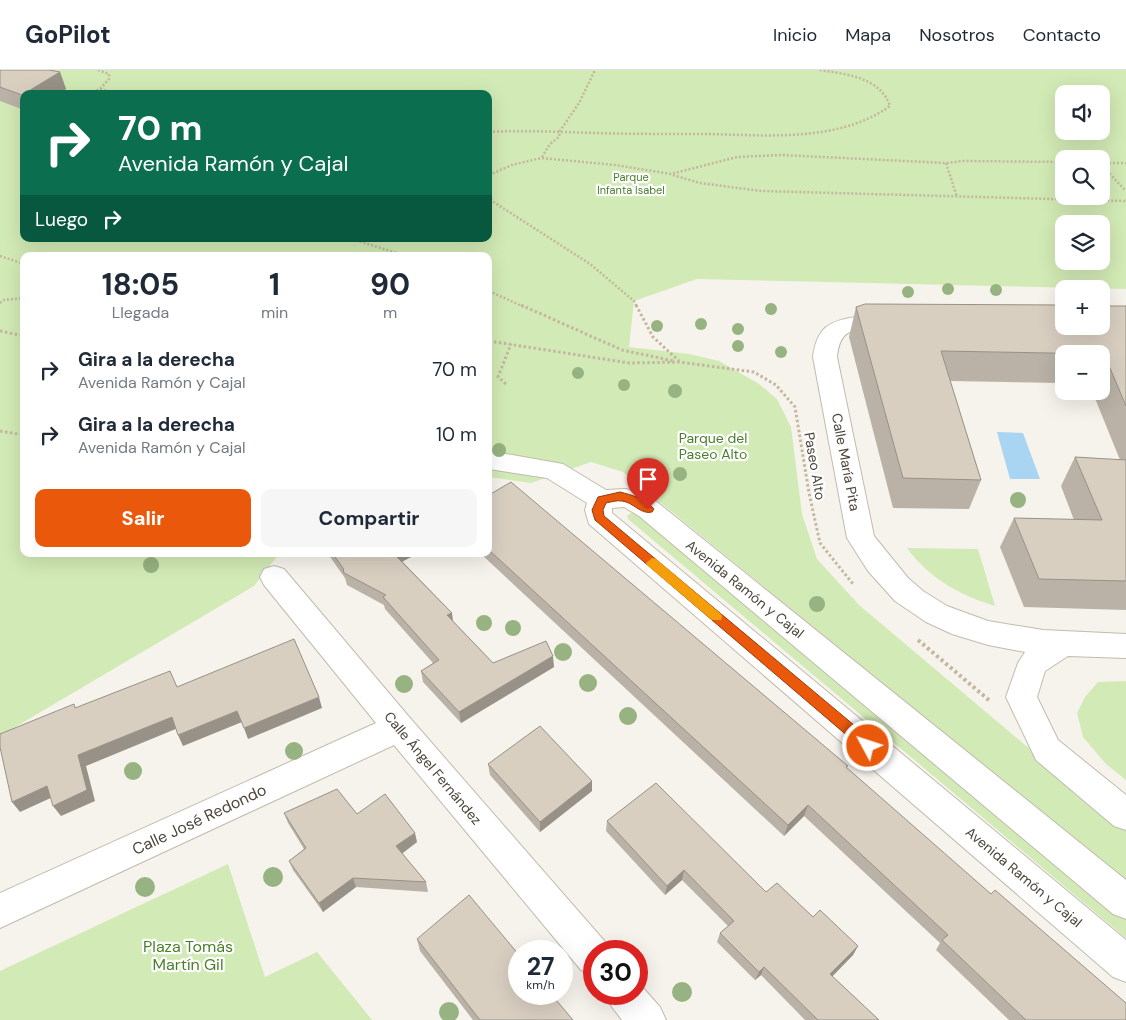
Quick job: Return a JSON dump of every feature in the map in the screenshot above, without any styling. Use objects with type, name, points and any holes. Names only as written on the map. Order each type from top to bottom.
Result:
[{"type":"street","name":"Calle María Pita","points":[[913,325],[857,324],[838,328],[829,334],[825,344],[861,538],[892,580],[912,598],[938,616],[1000,636],[1062,645],[1126,646]]},
{"type":"street","points":[[492,460],[554,470],[602,500]]},
{"type":"street","name":"Avenida Ramón y Cajal","points":[[1126,902],[648,509],[632,499],[620,496],[602,500],[598,510],[599,517],[1126,964]]},
{"type":"street","name":"Calle Ángel Fernández","points":[[274,577],[399,728],[583,944]]},
{"type":"street","points":[[1062,645],[1033,663],[1021,697],[1047,750],[1126,815]]},
{"type":"street","name":"Calle José Redondo","points":[[0,911],[399,728]]},
{"type":"street","points":[[634,1005],[647,1020]]},
{"type":"path","points":[[97,90],[109,79],[109,74],[98,70]]},
{"type":"path","points":[[541,158],[550,144],[558,137],[586,92],[595,70]]},
{"type":"path","points":[[492,132],[768,134],[807,132],[837,129],[860,123],[882,114],[890,106],[888,96],[881,89],[857,77],[819,70]]},
{"type":"path","points":[[671,174],[737,157],[781,155],[946,164],[962,161],[1055,162]]},
{"type":"path","points":[[492,174],[512,165],[541,158],[615,165],[671,174],[700,183],[762,191],[1126,201]]},
{"type":"path","points":[[1110,164],[1126,163]]},
{"type":"path","points":[[946,164],[957,197]]},
{"type":"path","points":[[1110,174],[1126,191]]},
{"type":"path","points":[[492,201],[590,264],[634,301],[653,337],[679,362]]},
{"type":"path","points":[[362,242],[393,252]]},
{"type":"path","points":[[0,256],[20,263]]},
{"type":"path","points":[[492,292],[622,350],[679,362]]},
{"type":"path","points":[[0,303],[4,300],[20,298]]},
{"type":"path","points":[[0,331],[20,335]]},
{"type":"path","name":"Paseo Alto","points":[[492,341],[629,363],[679,362],[754,372],[776,385],[795,408],[809,494],[820,542],[850,581],[858,588]]},
{"type":"path","points":[[506,384],[498,377],[511,344]]},
{"type":"path","points":[[0,431],[20,434]]},
{"type":"path","points":[[911,633],[994,704]]},
{"type":"green space","points":[[0,70],[1126,70],[1126,289],[1110,289],[1110,280],[1055,280],[1055,287],[697,279],[634,301],[629,347],[689,354],[719,361],[759,384],[777,399],[791,427],[802,514],[817,559],[859,605],[1126,830],[1126,881],[623,472],[591,462],[531,483],[492,477],[492,252],[20,252],[20,557],[277,557],[254,586],[0,736]]},
{"type":"green space","points":[[632,512],[637,513],[1126,919],[1126,938],[628,519],[627,516]]},
{"type":"green space","points":[[907,548],[978,549],[995,606],[969,597],[935,577]]},
{"type":"green space","points":[[1126,681],[1126,780],[1106,764],[1083,737],[1077,713],[1085,697],[1098,682]]},
{"type":"green space","name":"Plaza Tomás Martín Gil","points":[[228,864],[265,977],[317,952],[372,1020],[0,1020],[0,971]]},
{"type":"water","points":[[997,432],[1023,433],[1040,479],[1010,479]]},
{"type":"building","points":[[0,70],[49,70],[60,72],[30,90],[20,90],[20,94],[0,87]]},
{"type":"building","points":[[865,304],[1055,305],[1055,335],[1110,335],[1110,306],[1126,306],[1126,406],[1110,368],[1110,345],[1055,345],[1055,353],[941,351],[981,480],[903,478],[856,307]]},
{"type":"building","points":[[1075,457],[1126,460],[1126,581],[1039,579],[1014,518],[1102,520]]},
{"type":"building","points":[[511,482],[848,766],[846,767],[991,894],[995,890],[1126,1003],[1126,1020],[1026,1020],[942,940],[948,935],[808,805],[788,825],[492,553],[492,493]]},
{"type":"building","points":[[335,557],[397,557],[452,613],[447,615],[493,663],[546,641],[553,656],[459,712],[421,671],[439,660],[383,597],[386,595],[344,573],[343,568]]},
{"type":"building","points":[[294,639],[319,697],[244,728],[237,711],[178,735],[172,717],[78,755],[87,790],[53,806],[47,786],[12,802],[0,747],[0,734],[74,704],[75,708],[170,671],[177,687]]},
{"type":"building","points":[[540,726],[592,781],[540,822],[488,764]]},
{"type":"building","points":[[656,783],[766,892],[777,883],[813,917],[820,910],[858,946],[830,974],[879,1020],[818,1020],[764,967],[759,972],[720,933],[734,921],[684,870],[667,886],[607,821]]},
{"type":"building","points":[[337,789],[357,814],[385,794],[415,833],[396,846],[426,882],[353,878],[319,903],[289,861],[306,848],[284,813]]},
{"type":"building","points":[[469,895],[508,942],[508,1005],[560,1005],[573,1020],[480,1020],[417,939]]},
{"type":"slow traffic","points":[[652,563],[716,617]]},
{"type":"route","points":[[648,509],[632,499],[620,496],[602,500],[598,510],[599,517],[868,746]]},
{"type":"park label","name":"Parque Infanta Isabel","points":[[631,183]]},
{"type":"park label","name":"Parque del Paseo Alto","points":[[713,446]]}]
